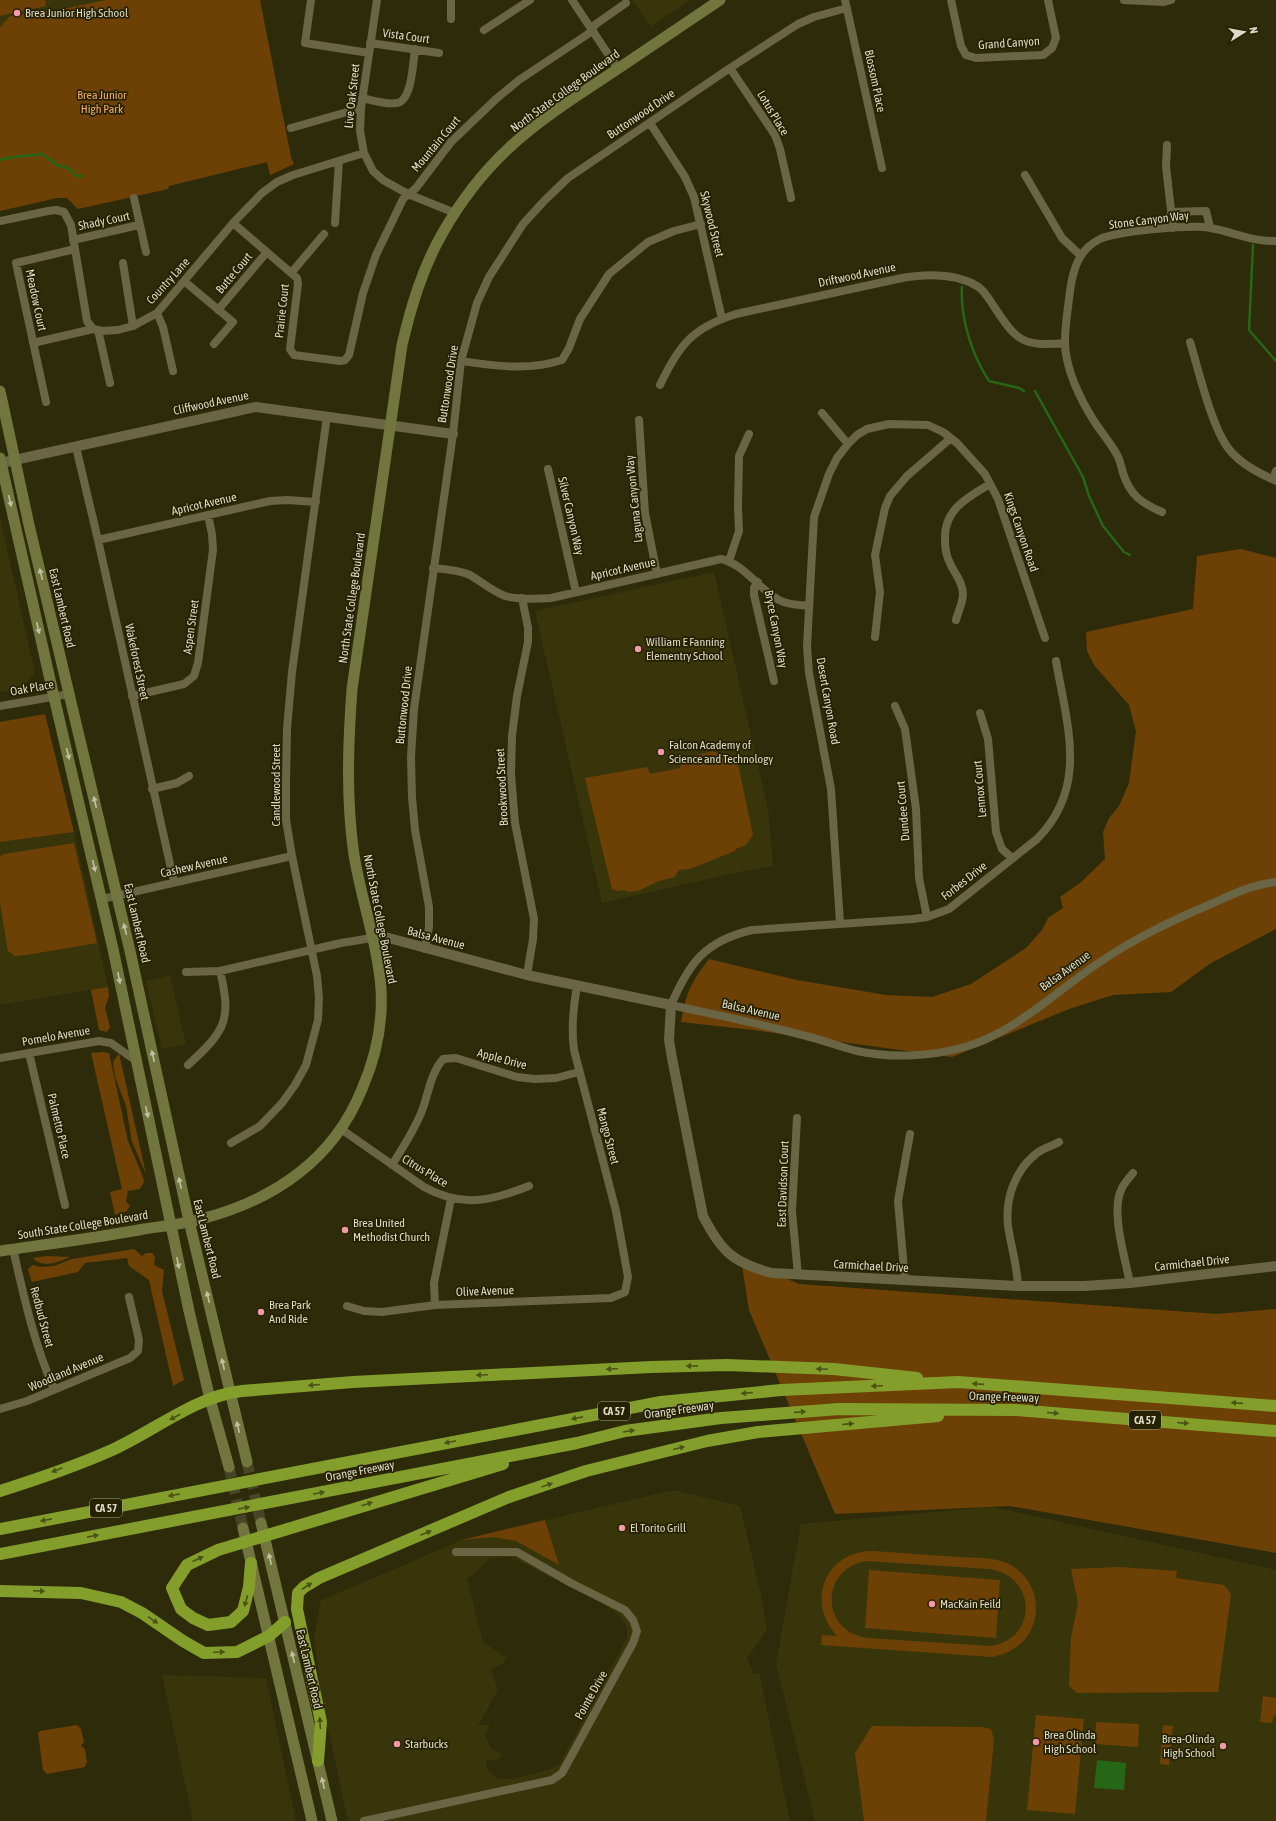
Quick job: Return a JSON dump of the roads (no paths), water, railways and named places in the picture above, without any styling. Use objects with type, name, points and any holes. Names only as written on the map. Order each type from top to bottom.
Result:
[{"type":"highway","points":[[0,1490],[112,1450],[210,1399],[230,1392],[353,1382],[651,1367],[727,1365],[834,1369],[958,1382]]},
{"type":"highway","name":"Orange Freeway","points":[[0,1529],[212,1487],[661,1402],[781,1390],[958,1382],[1276,1406]]},
{"type":"highway","name":"Orange Freeway","points":[[0,1554],[577,1443],[625,1431],[721,1418],[840,1409],[1015,1410],[1276,1431]]},
{"type":"highway","points":[[318,1761],[321,1722],[297,1609],[298,1593],[304,1587],[319,1578],[510,1497],[586,1471],[707,1441],[758,1432],[1015,1410]]},
{"type":"highway","points":[[251,1562],[249,1587],[243,1611],[231,1622],[208,1625],[180,1609],[172,1588],[187,1565],[218,1550],[290,1530],[371,1503],[577,1443]]},
{"type":"highway","points":[[0,1591],[81,1592],[121,1602],[142,1613],[183,1642],[204,1653],[237,1652],[269,1636],[285,1622]]},
{"type":"main road","name":"North State College Boulevard","points":[[170,1225],[202,1219],[252,1202],[278,1188],[301,1172],[323,1151],[341,1129],[359,1096],[371,1068],[381,1025],[381,988],[372,938],[354,856],[351,833],[348,758],[352,689],[402,345],[410,311],[422,276],[441,234],[481,179],[508,148],[540,122],[720,0]]},
{"type":"main road","name":"East Lambert Road","points":[[0,391],[117,896],[189,1221],[247,1462]]},
{"type":"main road","points":[[0,461],[102,899],[170,1225],[210,1399],[229,1467]]},
{"type":"main road","name":"South State College Boulevard","points":[[0,1251],[94,1238],[170,1225]]},
{"type":"main road","name":"East Lambert Road","points":[[262,1523],[332,1821]]},
{"type":"main road","points":[[243,1528],[312,1821]]},
{"type":"street","points":[[311,0],[305,43],[369,53]]},
{"type":"street","name":"Live Oak Street","points":[[377,0],[361,108],[360,131],[364,153],[373,171],[383,180],[408,194],[455,214]]},
{"type":"street","points":[[451,0],[451,19]]},
{"type":"street","points":[[484,30],[530,0]]},
{"type":"street","points":[[572,0],[618,68]]},
{"type":"street","name":"Grand Canyon","points":[[951,0],[961,46],[966,55],[976,58],[1043,55],[1052,48],[1056,38],[1048,0]]},
{"type":"street","points":[[1124,0],[1164,2],[1172,0]]},
{"type":"street","name":"Mountain Court","points":[[345,360],[349,355],[363,293],[376,256],[402,199],[416,188],[451,142],[496,99],[519,80],[588,34],[596,24],[626,3]]},
{"type":"street","name":"Buttonwood Drive","points":[[425,949],[429,927],[429,907],[415,830],[412,797],[411,757],[414,709],[453,434],[461,361],[477,303],[489,277],[523,224],[568,178],[730,68],[798,24],[846,4]]},
{"type":"street","name":"Blossom Place","points":[[846,4],[882,168]]},
{"type":"street","name":"Vista Court","points":[[370,43],[439,53]]},
{"type":"street","points":[[362,98],[396,103],[402,101],[408,95],[415,49]]},
{"type":"street","name":"Lotus Place","points":[[730,68],[774,135],[780,149],[791,198]]},
{"type":"street","points":[[291,128],[361,108]]},
{"type":"street","name":"Skywood Street","points":[[650,123],[685,177],[694,197],[722,318]]},
{"type":"street","points":[[1167,145],[1166,166],[1173,228]]},
{"type":"street","name":"Country Lane","points":[[96,330],[118,330],[133,326],[156,313],[233,223],[262,193],[277,182],[293,175],[364,153]]},
{"type":"street","points":[[335,222],[339,161]]},
{"type":"street","points":[[1025,175],[1062,238],[1081,256]]},
{"type":"street","name":"Shady Court","points":[[134,198],[146,252]]},
{"type":"street","points":[[0,221],[56,210],[64,212],[68,217],[87,321],[96,330],[110,383]]},
{"type":"street","points":[[1171,212],[1206,211],[1210,227]]},
{"type":"street","name":"Prairie Court","points":[[233,223],[292,272],[297,278],[298,284],[290,349],[294,355],[340,361],[345,360]]},
{"type":"street","points":[[461,361],[500,367],[531,367],[547,365],[562,360],[569,348],[580,319],[609,274],[648,242],[674,231],[701,224]]},
{"type":"street","name":"Shady Court","points":[[73,240],[140,225]]},
{"type":"street","name":"Stone Canyon Way","points":[[1162,512],[1145,505],[1135,496],[1117,454],[1093,420],[1083,400],[1066,357],[1065,328],[1075,266],[1090,245],[1113,235],[1194,226],[1210,227],[1251,238],[1276,241]]},
{"type":"street","points":[[292,272],[324,234]]},
{"type":"street","name":"Shady Court","points":[[16,263],[75,249]]},
{"type":"street","name":"Butte Court","points":[[218,310],[267,252]]},
{"type":"street","name":"Meadow Court","points":[[16,263],[46,402]]},
{"type":"street","points":[[123,263],[133,326]]},
{"type":"street","name":"Driftwood Avenue","points":[[660,385],[670,363],[683,344],[702,329],[722,318],[902,278],[922,275],[965,281],[978,287],[988,298],[1010,330],[1021,339],[1034,344],[1065,344]]},
{"type":"street","points":[[184,281],[233,322],[214,344]]},
{"type":"street","points":[[156,313],[163,328],[173,371]]},
{"type":"street","name":"Meadow Court","points":[[34,343],[96,330]]},
{"type":"street","points":[[1190,342],[1214,419],[1228,448],[1253,469],[1275,477]]},
{"type":"street","name":"Cliffwood Avenue","points":[[0,461],[76,447],[246,408],[266,407],[453,434]]},
{"type":"street","points":[[822,413],[848,444]]},
{"type":"street","name":"Candlewood Street","points":[[232,1143],[260,1126],[271,1115],[295,1085],[306,1065],[318,1020],[319,1005],[317,976],[286,820],[288,729],[292,672],[327,416]]},
{"type":"street","name":"Laguna Canyon Way","points":[[639,420],[645,513],[657,574]]},
{"type":"street","name":"Kings Canyon Road","points":[[848,444],[857,435],[868,429],[889,424],[928,426],[943,432],[951,438],[985,474],[998,499],[1045,638]]},
{"type":"street","points":[[749,434],[739,456],[739,531],[729,561],[737,565],[778,599],[787,604],[809,606]]},
{"type":"street","points":[[875,636],[880,592],[875,555],[878,548],[880,527],[885,508],[890,496],[907,476],[951,438]]},
{"type":"street","name":"Desert Canyon Road","points":[[840,923],[831,789],[808,673],[807,646],[814,517],[829,474],[837,458],[848,444]]},
{"type":"street","name":"Wakeforest Street","points":[[76,447],[174,882]]},
{"type":"street","name":"Silver Canyon Way","points":[[548,469],[576,592]]},
{"type":"street","points":[[956,620],[963,595],[959,581],[949,562],[945,548],[947,522],[953,510],[963,500],[990,484]]},
{"type":"street","name":"Apricot Avenue","points":[[98,540],[270,501],[287,500],[316,502]]},
{"type":"street","name":"Aspen Street","points":[[132,696],[184,684],[194,676],[198,663],[213,550],[212,534],[208,515]]},
{"type":"street","name":"Apricot Avenue","points":[[433,568],[463,573],[493,591],[506,596],[522,598],[551,598],[713,560],[721,559],[729,561]]},
{"type":"street","name":"Bryce Canyon Way","points":[[758,582],[754,588],[754,594],[774,681]]},
{"type":"street","name":"Brookwood Street","points":[[522,598],[528,628],[528,642],[516,704],[512,736],[511,774],[515,823],[534,919],[533,939],[527,975]]},
{"type":"street","name":"Forbes Drive","points":[[671,1005],[681,982],[692,965],[705,951],[737,933],[752,930],[927,917],[949,909],[1037,839],[1049,828],[1058,814],[1066,795],[1070,774],[1070,738],[1056,661]]},
{"type":"street","name":"Oak Place","points":[[0,706],[69,694]]},
{"type":"street","name":"Dundee Court","points":[[895,706],[905,729],[916,809],[919,878],[927,917]]},
{"type":"street","name":"Lennox Court","points":[[980,713],[988,739],[996,832],[1002,849],[1012,858]]},
{"type":"street","points":[[152,789],[177,783],[189,776]]},
{"type":"street","name":"Cashew Avenue","points":[[102,899],[292,856]]},
{"type":"street","name":"Balsa Avenue","points":[[186,972],[220,971],[341,943],[385,937],[425,949],[527,975],[671,1005],[806,1036],[856,1050],[888,1056],[920,1054],[960,1048],[984,1041],[1007,1028],[1134,939],[1239,892],[1267,883],[1276,882]]},
{"type":"street","points":[[188,1065],[210,1045],[221,1028],[226,1013],[226,996],[220,971]]},
{"type":"street","name":"Mango Street","points":[[577,986],[572,1013],[572,1034],[579,1072],[616,1211],[628,1277],[625,1292]]},
{"type":"street","name":"Carmichael Drive","points":[[671,1005],[670,1040],[672,1058],[703,1216],[714,1238],[729,1254],[751,1268],[772,1274],[1018,1286],[1084,1286],[1130,1283],[1276,1266]]},
{"type":"street","name":"Pomelo Avenue","points":[[0,1058],[99,1041],[111,1043],[135,1060]]},
{"type":"street","name":"Palmetto Place","points":[[29,1053],[65,1206]]},
{"type":"street","name":"Apple Drive","points":[[392,1165],[414,1128],[423,1108],[436,1068],[443,1059],[456,1058],[518,1077],[536,1080],[556,1078],[579,1072]]},
{"type":"street","name":"East Davidson Court","points":[[797,1118],[792,1211],[798,1275]]},
{"type":"street","name":"Citrus Place","points":[[341,1129],[424,1187],[451,1199],[479,1201],[496,1198],[529,1186]]},
{"type":"street","points":[[905,1281],[898,1201],[910,1134]]},
{"type":"street","points":[[1018,1286],[1017,1267],[1007,1216],[1012,1185],[1023,1166],[1038,1152],[1059,1142]]},
{"type":"street","points":[[1130,1283],[1116,1215],[1117,1201],[1121,1188],[1133,1173]]},
{"type":"street","points":[[435,1306],[434,1283],[451,1199]]},
{"type":"street","name":"Redbud Street","points":[[13,1249],[31,1328],[43,1365],[54,1389]]},
{"type":"street","name":"Olive Avenue","points":[[347,1306],[364,1312],[382,1312],[435,1306],[611,1298],[625,1292]]},
{"type":"street","name":"Woodland Avenue","points":[[0,1409],[27,1401],[130,1358],[138,1351],[139,1340],[129,1297]]},
{"type":"street","name":"Pointe Drive","points":[[364,1821],[552,1780],[562,1773],[633,1644],[637,1631],[633,1620],[625,1610],[572,1583],[517,1552],[456,1552]]},
{"type":"waterway","points":[[0,160],[42,154],[57,165],[70,169],[76,176],[83,176]]},
{"type":"waterway","points":[[1253,245],[1249,330],[1276,361]]},
{"type":"waterway","points":[[962,287],[965,324],[972,348],[983,371],[989,381],[1019,388],[1024,391]]},
{"type":"waterway","points":[[1035,391],[1083,477],[1089,496],[1103,526],[1124,552],[1130,555]]},
{"type":"tunnel","points":[[247,1462],[261,1523]]},
{"type":"tunnel","points":[[229,1467],[243,1528]]},
{"type":"place","name":"Brea Junior High School","points":[[17,13]]},
{"type":"place","name":"William E Fanning Elementry School","points":[[638,649]]},
{"type":"place","name":"Falcon Academy of Science and Technology","points":[[661,752]]},
{"type":"place","name":"Brea United Methodist Church","points":[[345,1230]]},
{"type":"place","name":"Brea Park And Ride","points":[[261,1312]]},
{"type":"place","name":"El Torito Grill","points":[[622,1528]]},
{"type":"place","name":"MacKain Feild","points":[[932,1604]]},
{"type":"place","name":"Brea Olinda High School","points":[[1036,1742]]},
{"type":"place","name":"Starbucks","points":[[397,1744]]},
{"type":"place","name":"Brea-Olinda High School","points":[[1223,1746]]},
{"type":"park label","name":"Brea Junior High Park","points":[[102,102]]}]
